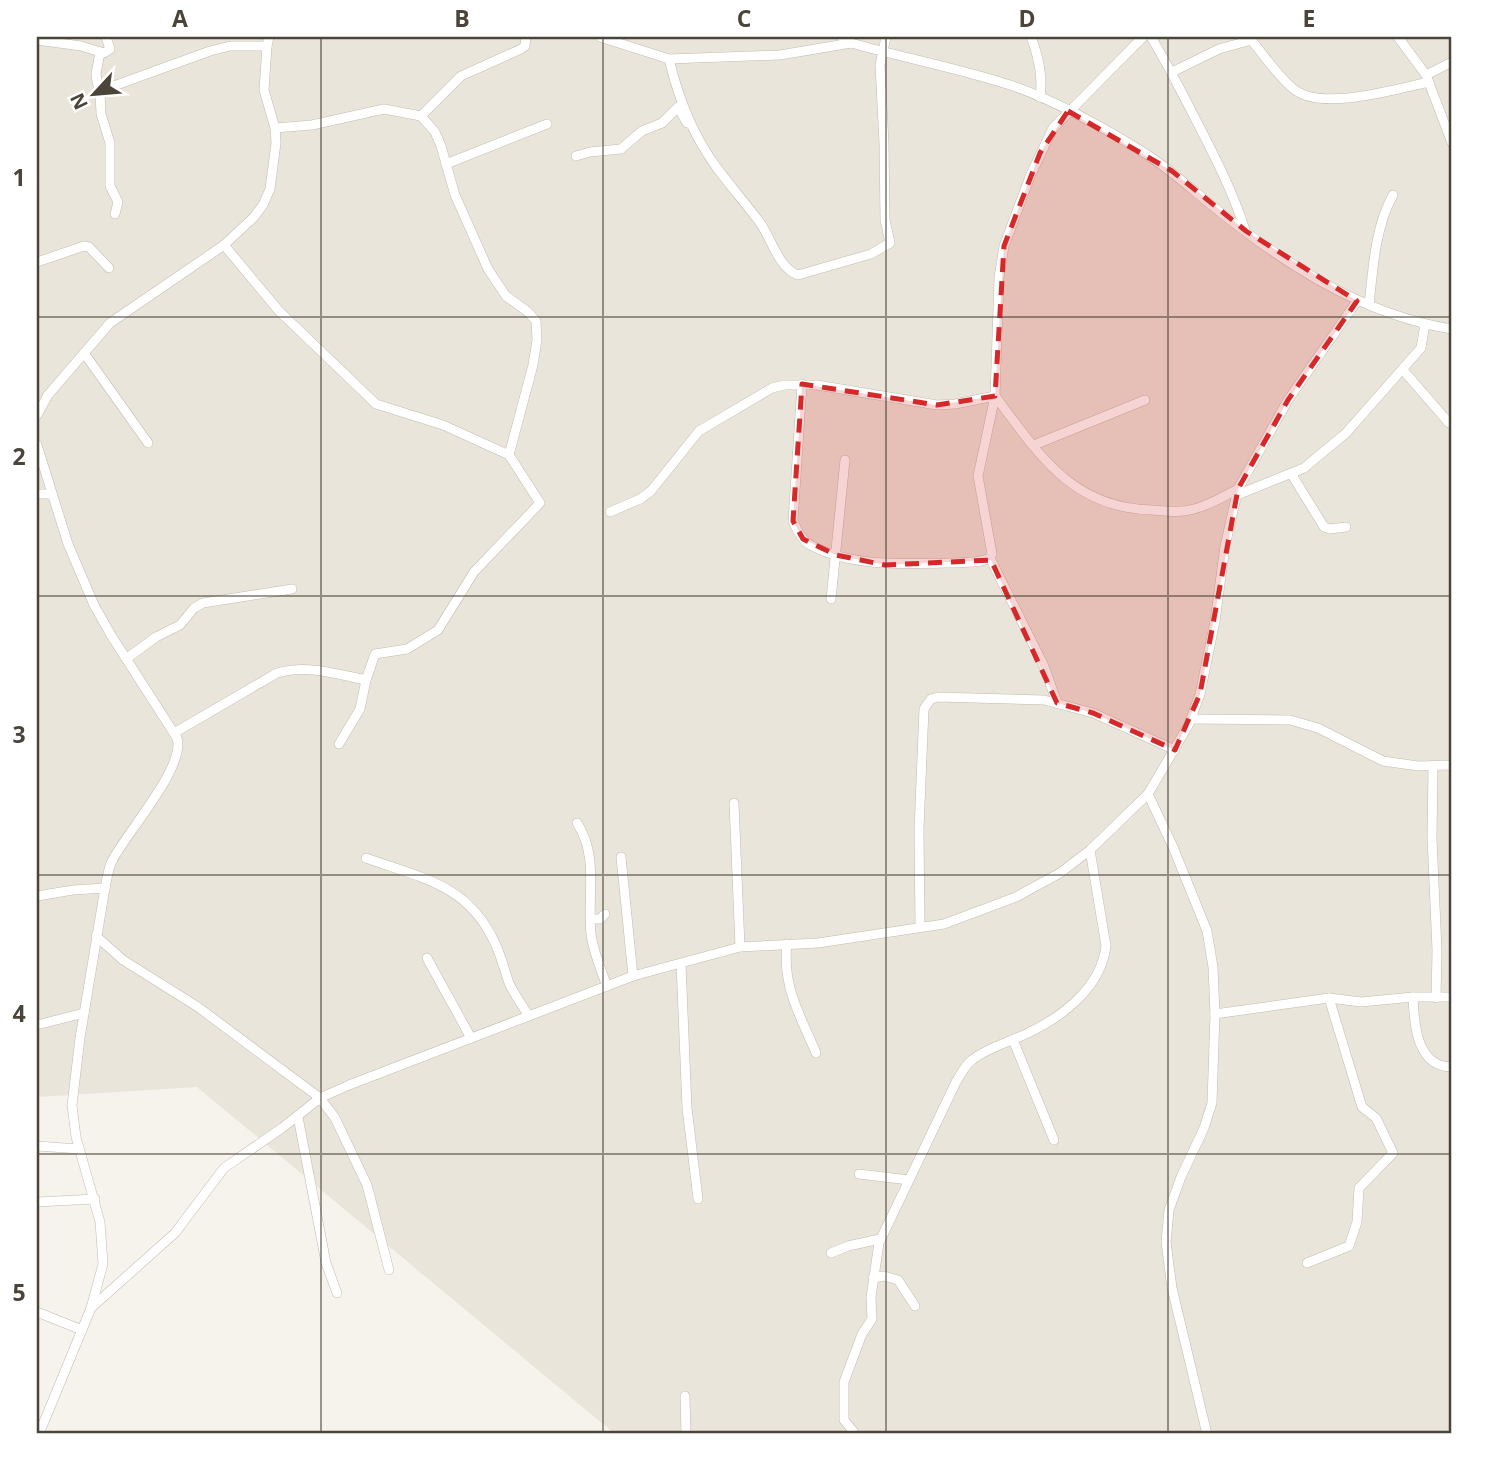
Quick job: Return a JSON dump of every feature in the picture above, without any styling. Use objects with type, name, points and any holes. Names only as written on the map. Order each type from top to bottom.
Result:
[{"type":"street","points":[[37,40],[81,46],[106,53],[110,49],[106,37]]},
{"type":"street","points":[[421,116],[454,81],[521,49],[525,46],[526,37]]},
{"type":"street","points":[[600,37],[669,59],[780,55],[851,43]]},
{"type":"street","points":[[842,37],[851,43],[963,71],[1040,97],[1140,150],[1172,171],[1246,231],[1325,284],[1357,302],[1425,324],[1452,329]]},
{"type":"street","points":[[669,59],[676,90],[717,168],[762,226],[789,272],[798,275],[872,254],[891,240],[885,219],[880,65],[886,37]]},
{"type":"street","points":[[1031,37],[1039,65],[1042,87],[1040,97]]},
{"type":"street","points":[[1057,703],[1044,666],[990,558],[992,554],[978,476],[995,396],[999,278],[1004,246],[1052,128],[1143,37]]},
{"type":"street","points":[[1151,37],[1172,72],[1236,199],[1246,231]]},
{"type":"street","points":[[1398,37],[1427,78],[1452,143]]},
{"type":"street","points":[[1172,72],[1219,49],[1252,38],[1297,92],[1328,100],[1358,97],[1427,78],[1452,62]]},
{"type":"street","points":[[39,410],[110,323],[224,246],[254,217],[270,190],[276,143],[275,128],[264,90],[268,41],[210,51],[100,91]]},
{"type":"street","points":[[100,52],[96,74],[101,114],[110,143],[110,186],[118,202],[115,214]]},
{"type":"street","points":[[576,156],[621,149],[642,131],[662,123],[678,107],[689,126],[692,123]]},
{"type":"street","points":[[275,128],[312,125],[384,109],[421,116],[435,132],[454,195],[495,281],[506,296],[536,321],[537,340],[533,365],[509,455]]},
{"type":"street","points":[[446,164],[547,124]]},
{"type":"street","points":[[1369,305],[1384,210],[1392,195]]},
{"type":"street","points":[[37,262],[84,246],[89,247],[109,268]]},
{"type":"street","points":[[224,246],[285,317],[376,404],[443,425],[509,455],[539,501],[537,509],[474,572],[438,630],[407,649],[375,654],[360,709],[339,744]]},
{"type":"street","points":[[91,1308],[175,1233],[216,1175],[298,1117],[320,1098],[633,976],[740,947],[818,943],[944,924],[1016,897],[1060,873],[1090,850],[1149,794],[1191,719],[1215,621],[1225,545],[1237,492],[1288,400],[1357,302]]},
{"type":"street","points":[[995,396],[1043,457],[1082,493],[1117,506],[1184,511],[1203,507],[1237,492],[1292,475],[1304,468],[1346,433],[1404,370],[1421,348],[1425,324]]},
{"type":"street","points":[[84,353],[148,443]]},
{"type":"street","points":[[1404,370],[1449,423]]},
{"type":"street","points":[[610,512],[651,491],[699,431],[772,388],[802,384],[937,405],[995,396]]},
{"type":"street","points":[[802,384],[793,521],[797,531],[808,544],[836,555],[885,565],[966,562],[990,558]]},
{"type":"street","points":[[37,396],[39,410]]},
{"type":"street","points":[[1034,445],[1145,400]]},
{"type":"street","points":[[37,445],[50,494],[80,574],[111,635],[174,733],[179,747],[173,765],[111,863],[105,888],[72,1105],[79,1149],[95,1199],[104,1256],[91,1308],[39,1434]]},
{"type":"street","points":[[831,599],[845,460]]},
{"type":"street","points":[[1292,475],[1324,527],[1346,527]]},
{"type":"street","points":[[37,494],[50,494]]},
{"type":"street","points":[[127,659],[180,625],[194,608],[203,603],[292,589]]},
{"type":"street","points":[[174,733],[277,673],[292,668],[318,670],[366,680]]},
{"type":"street","points":[[920,927],[920,769],[924,709],[927,703],[938,697],[1044,700],[1093,713],[1175,750]]},
{"type":"street","points":[[1191,719],[1290,720],[1318,728],[1383,761],[1452,765]]},
{"type":"street","points":[[1433,766],[1436,998]]},
{"type":"street","points":[[1149,794],[1207,931],[1213,967],[1215,1014],[1212,1103],[1169,1210],[1166,1242],[1172,1288],[1207,1434]]},
{"type":"street","points":[[734,803],[740,947]]},
{"type":"street","points":[[577,823],[584,833],[590,854],[591,936],[607,986]]},
{"type":"street","points":[[852,1434],[853,1431],[844,1420],[844,1382],[862,1334],[872,1320],[871,1297],[880,1240],[956,1082],[966,1066],[978,1056],[1057,1016],[1083,995],[1104,961],[1106,946],[1090,850]]},
{"type":"street","points":[[621,857],[633,976]]},
{"type":"street","points":[[366,858],[456,892],[486,927],[510,984],[529,1016]]},
{"type":"street","points":[[37,896],[105,888]]},
{"type":"street","points":[[591,919],[600,919],[605,914]]},
{"type":"street","points":[[96,936],[123,960],[198,1007],[320,1098],[335,1118],[368,1185],[390,1270]]},
{"type":"street","points":[[788,944],[785,971],[792,996],[817,1053]]},
{"type":"street","points":[[427,958],[471,1038]]},
{"type":"street","points":[[681,964],[687,1108],[698,1199]]},
{"type":"street","points":[[1215,1014],[1329,998],[1361,1002],[1413,997],[1452,997]]},
{"type":"street","points":[[1413,997],[1414,1022],[1427,1059],[1440,1067],[1452,1067]]},
{"type":"street","points":[[1307,1263],[1349,1246],[1357,1222],[1359,1188],[1394,1153],[1376,1118],[1362,1107],[1329,998]]},
{"type":"street","points":[[37,1025],[84,1013]]},
{"type":"street","points":[[1013,1040],[1054,1140]]},
{"type":"street","points":[[298,1117],[326,1263],[337,1293]]},
{"type":"street","points":[[37,1146],[79,1149]]},
{"type":"street","points":[[859,1174],[909,1180]]},
{"type":"street","points":[[37,1202],[95,1199]]},
{"type":"street","points":[[831,1252],[880,1240]]},
{"type":"street","points":[[873,1278],[884,1276],[898,1280],[915,1306]]},
{"type":"street","points":[[37,1312],[82,1330]]},
{"type":"street","points":[[685,1396],[686,1434]]},
{"type":"highlighted area","points":[[1068,111],[1172,171],[1246,231],[1357,301],[1288,400],[1238,489],[1200,694],[1175,750],[1093,713],[1057,703],[991,560],[885,565],[836,555],[803,539],[793,521],[802,384],[937,405],[995,396],[1004,246],[1040,153]]},
{"type":"shaded area","points":[[37,37],[1452,37],[1452,1434],[615,1434],[197,1087],[37,1097]]}]
